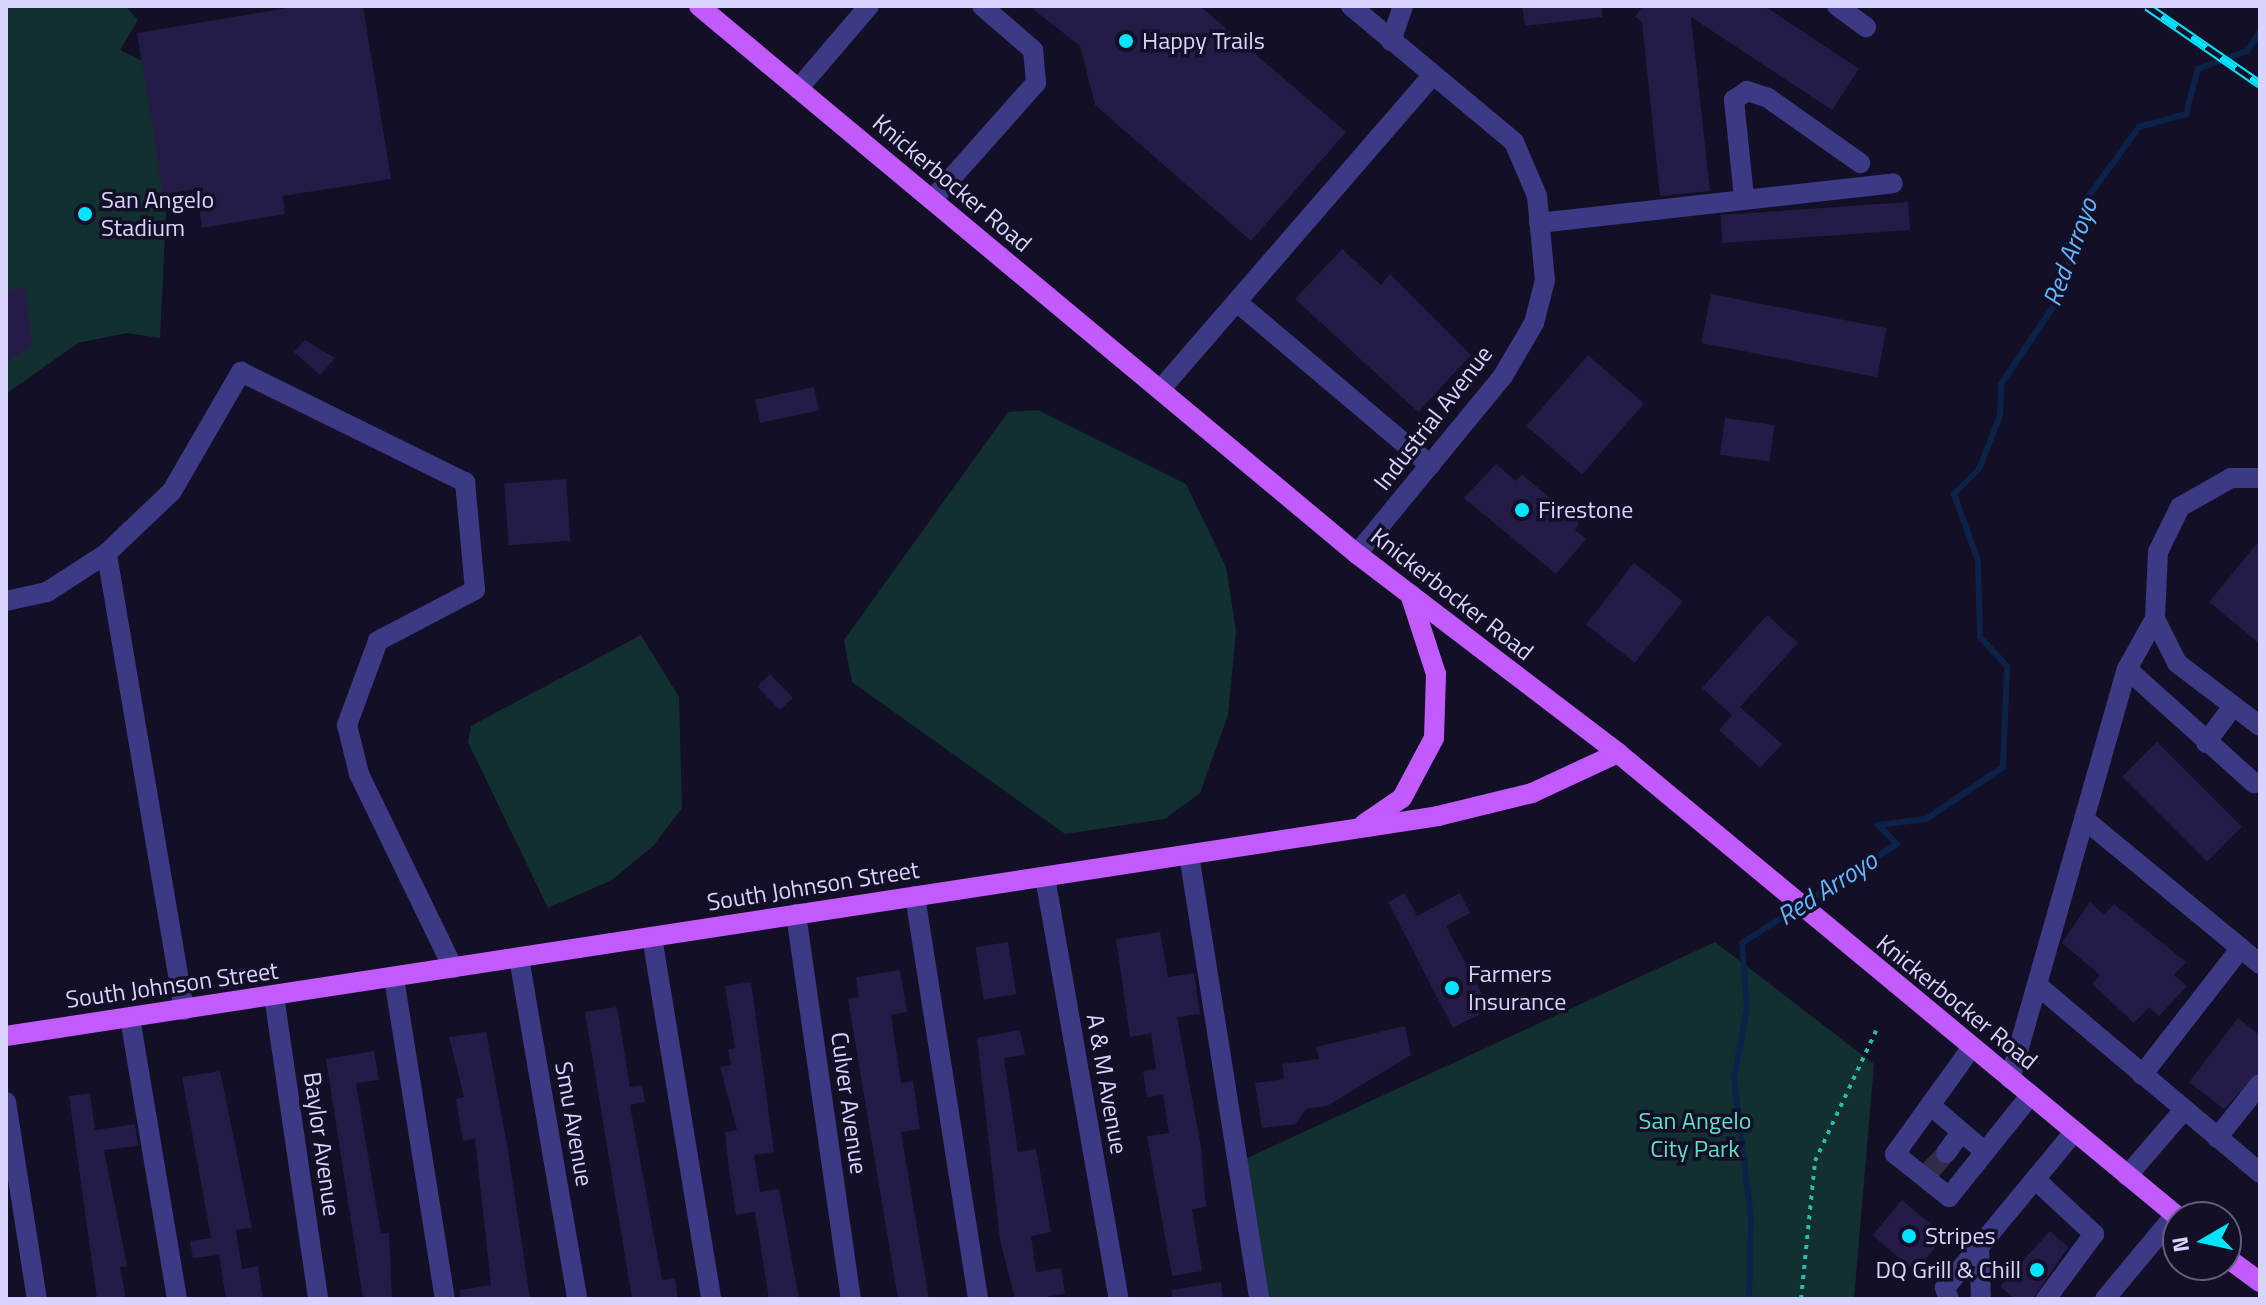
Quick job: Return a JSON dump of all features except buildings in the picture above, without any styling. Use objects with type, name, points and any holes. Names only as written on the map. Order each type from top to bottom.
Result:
[{"type":"main road","name":"Knickerbocker Road","points":[[699,6],[1357,554],[1618,753],[1724,844],[2162,1204]]},
{"type":"main road","points":[[1358,829],[1402,798],[1434,738],[1436,674],[1410,594]]},
{"type":"main road","name":"South Johnson Street","points":[[6,1036],[1358,829],[1532,793],[1618,753]]},
{"type":"main road","points":[[2242,1269],[2260,1282]]},
{"type":"street","points":[[798,89],[869,6]]},
{"type":"street","points":[[932,200],[1036,83],[1033,50],[982,6]]},
{"type":"street","points":[[1391,41],[1403,6]]},
{"type":"street","points":[[1837,6],[1866,27]]},
{"type":"street","name":"Industrial Avenue","points":[[1357,8],[1432,76],[1514,142],[1539,223],[1545,280],[1534,323],[1503,376],[1357,554]]},
{"type":"street","points":[[1160,390],[1432,76]]},
{"type":"street","points":[[1744,197],[1734,100],[1747,91],[1768,98],[1860,163]]},
{"type":"street","points":[[1539,223],[1744,197],[1893,183]]},
{"type":"street","points":[[1237,302],[1430,465]]},
{"type":"street","points":[[6,601],[47,592],[107,553],[172,491],[241,372],[465,482],[475,590],[378,641],[347,725],[359,774],[453,968]]},
{"type":"street","points":[[2010,1079],[2127,669],[2155,619],[2158,552],[2180,507],[2231,478],[2260,478]]},
{"type":"street","points":[[107,553],[184,1010]]},
{"type":"street","points":[[2155,619],[2177,663],[2260,726]]},
{"type":"street","points":[[2127,669],[2254,783]]},
{"type":"street","points":[[2206,743],[2233,706]]},
{"type":"street","points":[[2084,819],[2260,964]]},
{"type":"street","points":[[1189,855],[1259,1299]]},
{"type":"street","name":"A & M Avenue","points":[[1045,877],[1119,1299]]},
{"type":"street","points":[[915,896],[978,1299]]},
{"type":"street","name":"Culver Avenue","points":[[796,914],[851,1299]]},
{"type":"street","points":[[652,937],[711,1299]]},
{"type":"street","points":[[2142,1075],[2241,948]]},
{"type":"street","name":"Smu Avenue","points":[[519,958],[577,1299]]},
{"type":"street","points":[[394,978],[445,1299]]},
{"type":"street","points":[[2037,985],[2260,1173]]},
{"type":"street","name":"Baylor Avenue","points":[[274,996],[318,1299]]},
{"type":"street","points":[[130,1018],[177,1299]]},
{"type":"street","points":[[1972,1047],[1895,1154],[1928,1175],[1949,1197],[2030,1096]]},
{"type":"street","points":[[2217,1138],[2260,1084]]},
{"type":"street","points":[[6,1102],[37,1299]]},
{"type":"street","points":[[1930,1105],[1985,1152]]},
{"type":"street","points":[[2127,1176],[2184,1110]]},
{"type":"street","points":[[1946,1153],[1961,1132]]},
{"type":"street","points":[[1947,1293],[1979,1247],[2074,1132]]},
{"type":"street","points":[[2035,1179],[2094,1234],[2046,1299]]},
{"type":"street","points":[[2105,1299],[2162,1233]]},
{"type":"street","points":[[1979,1247],[1981,1299]]},
{"type":"path","points":[[1801,1299],[1815,1161],[1876,1031]]},
{"type":"green space","name":"San Angelo Stadium","points":[[6,6],[125,6],[138,20],[120,50],[147,63],[167,194],[160,338],[127,333],[78,343],[6,394]]},
{"type":"green space","points":[[1038,410],[1186,484],[1226,567],[1236,631],[1228,715],[1200,793],[1165,819],[1065,834],[852,682],[844,640],[1008,412]]},
{"type":"green space","points":[[641,635],[679,697],[682,808],[653,846],[612,880],[548,908],[468,742],[471,726]]},
{"type":"green space","name":"San Angelo City Park","points":[[1715,942],[1874,1064],[1854,1299],[1253,1299],[1232,1165]]},
{"type":"waterway","name":"Red Arroyo","points":[[1749,1299],[1751,1217],[1734,1078],[1747,1009],[1742,943],[1897,844],[1878,825],[1926,819],[2003,767],[2007,666],[1980,637],[1978,561],[1954,494],[1979,469],[2000,416],[2001,384],[2059,298],[2088,197],[2139,127],[2186,114],[2198,69],[2247,51],[2260,32]]},
{"type":"tunnel","points":[[1930,1171],[1946,1153]]},
{"type":"railway","points":[[2147,6],[2260,84]]},
{"type":"place","name":"Happy Trails","points":[[1126,41]]},
{"type":"place","name":"San Angelo Stadium","points":[[85,214]]},
{"type":"place","name":"Firestone","points":[[1522,510]]},
{"type":"place","name":"Farmers Insurance","points":[[1452,988]]},
{"type":"place","name":"Stripes","points":[[1909,1236]]},
{"type":"place","name":"DQ Grill & Chill","points":[[2037,1270]]}]
